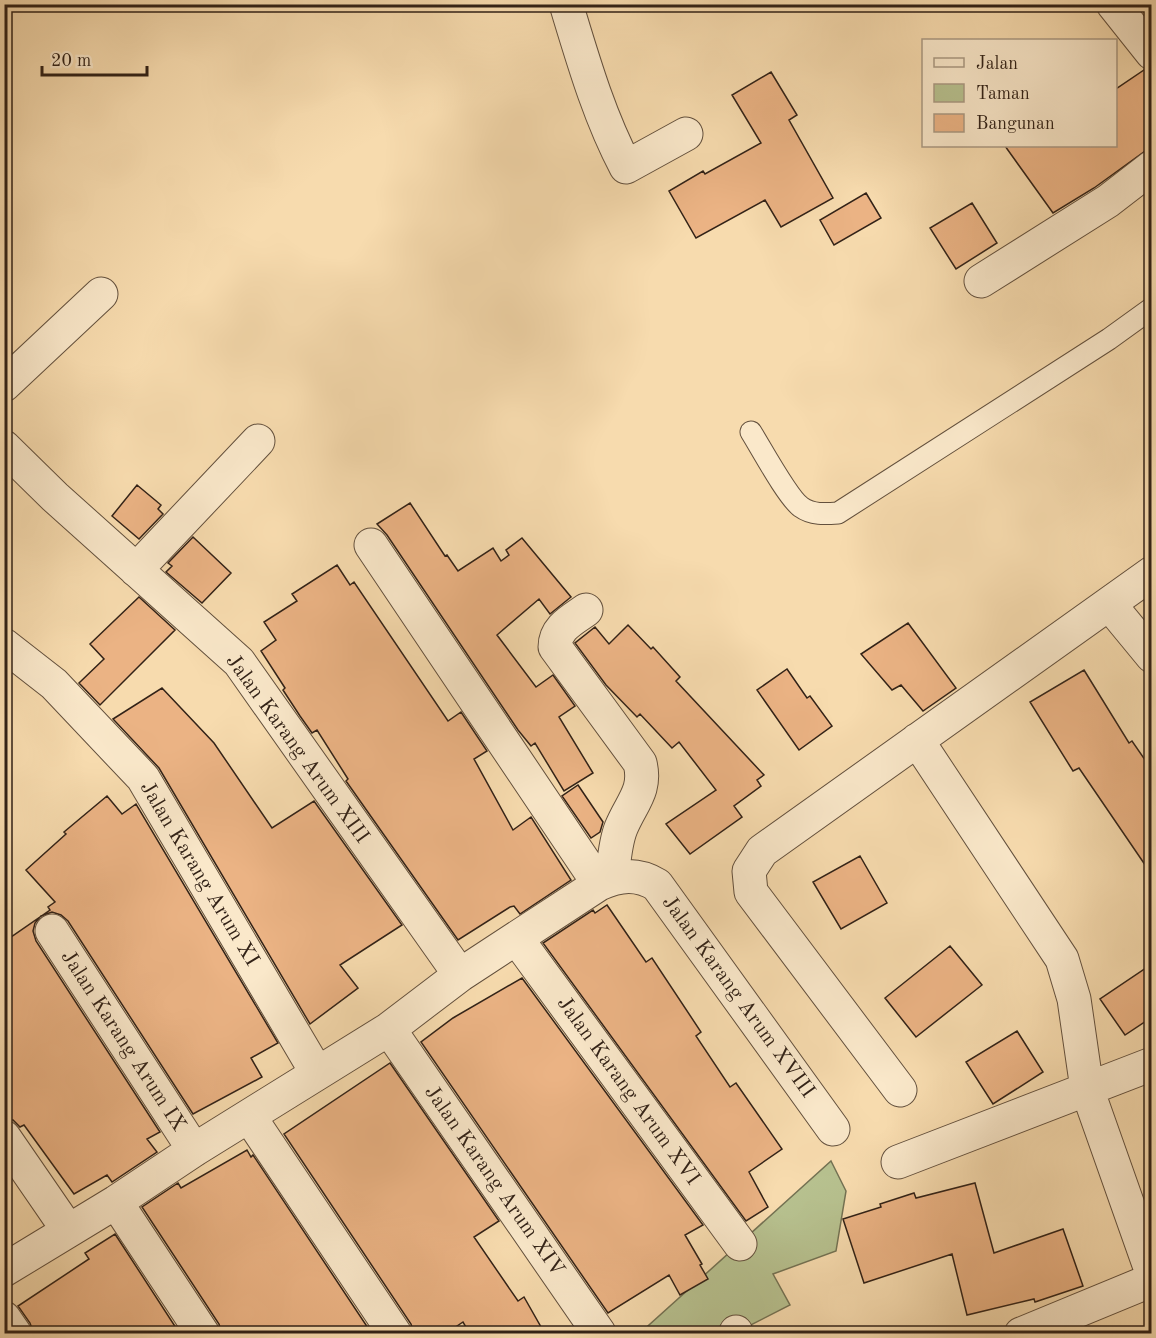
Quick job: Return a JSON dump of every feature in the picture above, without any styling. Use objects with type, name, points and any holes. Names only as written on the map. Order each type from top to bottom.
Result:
[{"type":"street","points":[[566,4],[610,137],[626,167],[686,134]]},
{"type":"street","points":[[1113,4],[1152,53]]},
{"type":"street","points":[[981,281],[1108,201],[1152,167]]},
{"type":"street","points":[[4,385],[101,294]]},
{"type":"street","points":[[136,570],[258,441]]},
{"type":"street","name":"Jalan Karang Arum XIII","points":[[4,447],[55,497],[238,662],[460,975]]},
{"type":"street","points":[[371,545],[606,881]]},
{"type":"street","points":[[900,1090],[750,891],[749,871],[762,851],[1152,573]]},
{"type":"street","points":[[1110,605],[1152,656]]},
{"type":"street","points":[[4,1270],[389,1029],[460,975],[606,881],[621,828],[642,788],[644,775],[640,763],[555,647],[555,638],[559,630],[586,610]]},
{"type":"street","name":"Jalan Karang Arum XI","points":[[4,645],[54,684],[143,778],[317,1072]]},
{"type":"street","points":[[917,740],[1062,959],[1074,999],[1087,1089],[1152,1274]]},
{"type":"street","name":"Jalan Karang Arum XVIII","points":[[606,881],[630,876],[657,885],[833,1129]]},
{"type":"street","name":"Jalan Karang Arum IX","points":[[52,931],[194,1150]]},
{"type":"street","name":"Jalan Karang Arum XVI","points":[[518,939],[740,1244]]},
{"type":"street","name":"Jalan Karang Arum XIV","points":[[389,1029],[599,1334]]},
{"type":"street","points":[[898,1162],[1152,1064]]},
{"type":"street","points":[[249,1116],[395,1334]]},
{"type":"street","points":[[4,1137],[68,1230]]},
{"type":"street","points":[[116,1202],[203,1334]]},
{"type":"street","points":[[1020,1334],[1152,1280]]},
{"type":"street","points":[[4,1318],[15,1334]]},
{"type":"lane","points":[[751,432],[783,484],[801,507],[819,514],[838,513],[1109,339],[1152,308]]},
{"type":"green space","points":[[831,1161],[846,1191],[836,1251],[773,1274],[790,1305],[735,1333],[639,1334]]},
{"type":"building","points":[[1144,70],[1152,71],[1152,146],[1094,188],[1053,213],[1006,147],[1117,147],[1117,88]]},
{"type":"building","points":[[771,72],[797,115],[789,120],[833,198],[781,227],[765,200],[696,238],[669,191],[703,171],[705,174],[761,143],[732,95]]},
{"type":"building","points":[[866,193],[881,218],[834,245],[820,220]]},
{"type":"building","points":[[972,203],[997,243],[956,269],[930,228]]},
{"type":"building","points":[[137,485],[161,505],[158,509],[163,514],[139,539],[112,516]]},
{"type":"building","points":[[410,503],[445,556],[447,555],[458,571],[493,548],[501,561],[509,555],[506,550],[522,538],[571,597],[550,614],[539,599],[497,635],[536,687],[553,675],[575,706],[559,717],[593,773],[564,791],[535,743],[531,746],[518,730],[387,535],[377,524]]},
{"type":"building","points":[[193,537],[231,573],[202,603],[166,572],[172,566],[168,563]]},
{"type":"building","points":[[337,565],[350,585],[354,582],[448,721],[461,712],[487,751],[474,759],[513,830],[531,817],[571,880],[520,914],[514,906],[510,907],[458,940],[346,781],[348,779],[317,730],[312,733],[300,716],[261,651],[276,640],[264,622],[297,601],[292,594]]},
{"type":"building","points":[[139,597],[175,630],[100,705],[79,683],[104,659],[90,644]]},
{"type":"building","points":[[908,623],[956,688],[923,711],[901,685],[892,690],[861,654]]},
{"type":"building","points":[[628,625],[651,649],[653,647],[680,677],[676,681],[764,775],[757,780],[761,786],[734,806],[742,817],[690,854],[666,824],[716,790],[679,742],[672,748],[640,714],[637,717],[606,685],[575,643],[595,627],[609,644]]},
{"type":"building","points":[[787,669],[807,698],[810,696],[832,726],[799,750],[757,690]]},
{"type":"building","points":[[1084,670],[1129,743],[1132,741],[1152,770],[1152,875],[1079,768],[1073,771],[1030,702]]},
{"type":"building","points":[[162,688],[214,743],[272,828],[314,801],[402,925],[340,965],[358,988],[310,1024],[159,768],[113,719]]},
{"type":"building","points":[[578,785],[603,822],[600,832],[591,838],[562,796]]},
{"type":"building","points":[[107,796],[122,814],[136,804],[278,1043],[251,1058],[262,1077],[193,1114],[68,921],[52,912],[42,916],[55,902],[26,870],[66,834],[64,832]]},
{"type":"building","points":[[860,856],[887,903],[841,929],[813,882]]},
{"type":"building","points":[[607,905],[646,962],[652,958],[701,1032],[696,1036],[730,1087],[736,1083],[782,1149],[749,1172],[768,1207],[746,1221],[543,943],[593,910],[595,913]]},
{"type":"building","points":[[40,917],[33,931],[36,941],[160,1132],[147,1139],[157,1152],[112,1182],[107,1175],[74,1194],[24,1125],[20,1127],[13,1120],[4,1119],[4,942]]},
{"type":"building","points":[[950,946],[982,985],[916,1037],[885,998]]},
{"type":"building","points":[[1152,964],[1152,1017],[1125,1035],[1100,999]]},
{"type":"building","points":[[522,978],[703,1225],[685,1235],[708,1279],[680,1295],[669,1275],[608,1313],[421,1042],[453,1018]]},
{"type":"building","points":[[1017,1031],[1043,1072],[993,1104],[966,1062]]},
{"type":"building","points":[[390,1063],[499,1221],[474,1237],[518,1301],[524,1297],[545,1334],[470,1334],[463,1322],[445,1334],[414,1334],[411,1324],[284,1134]]},
{"type":"building","points":[[247,1150],[251,1157],[253,1155],[372,1334],[222,1334],[219,1324],[142,1207],[178,1183],[181,1188]]},
{"type":"building","points":[[975,1183],[994,1253],[1063,1229],[1083,1286],[1035,1302],[1034,1299],[967,1315],[952,1254],[864,1283],[843,1219],[914,1193],[916,1198]]},
{"type":"building","points":[[115,1234],[180,1334],[34,1334],[30,1323],[18,1306],[89,1259],[85,1253]]}]
